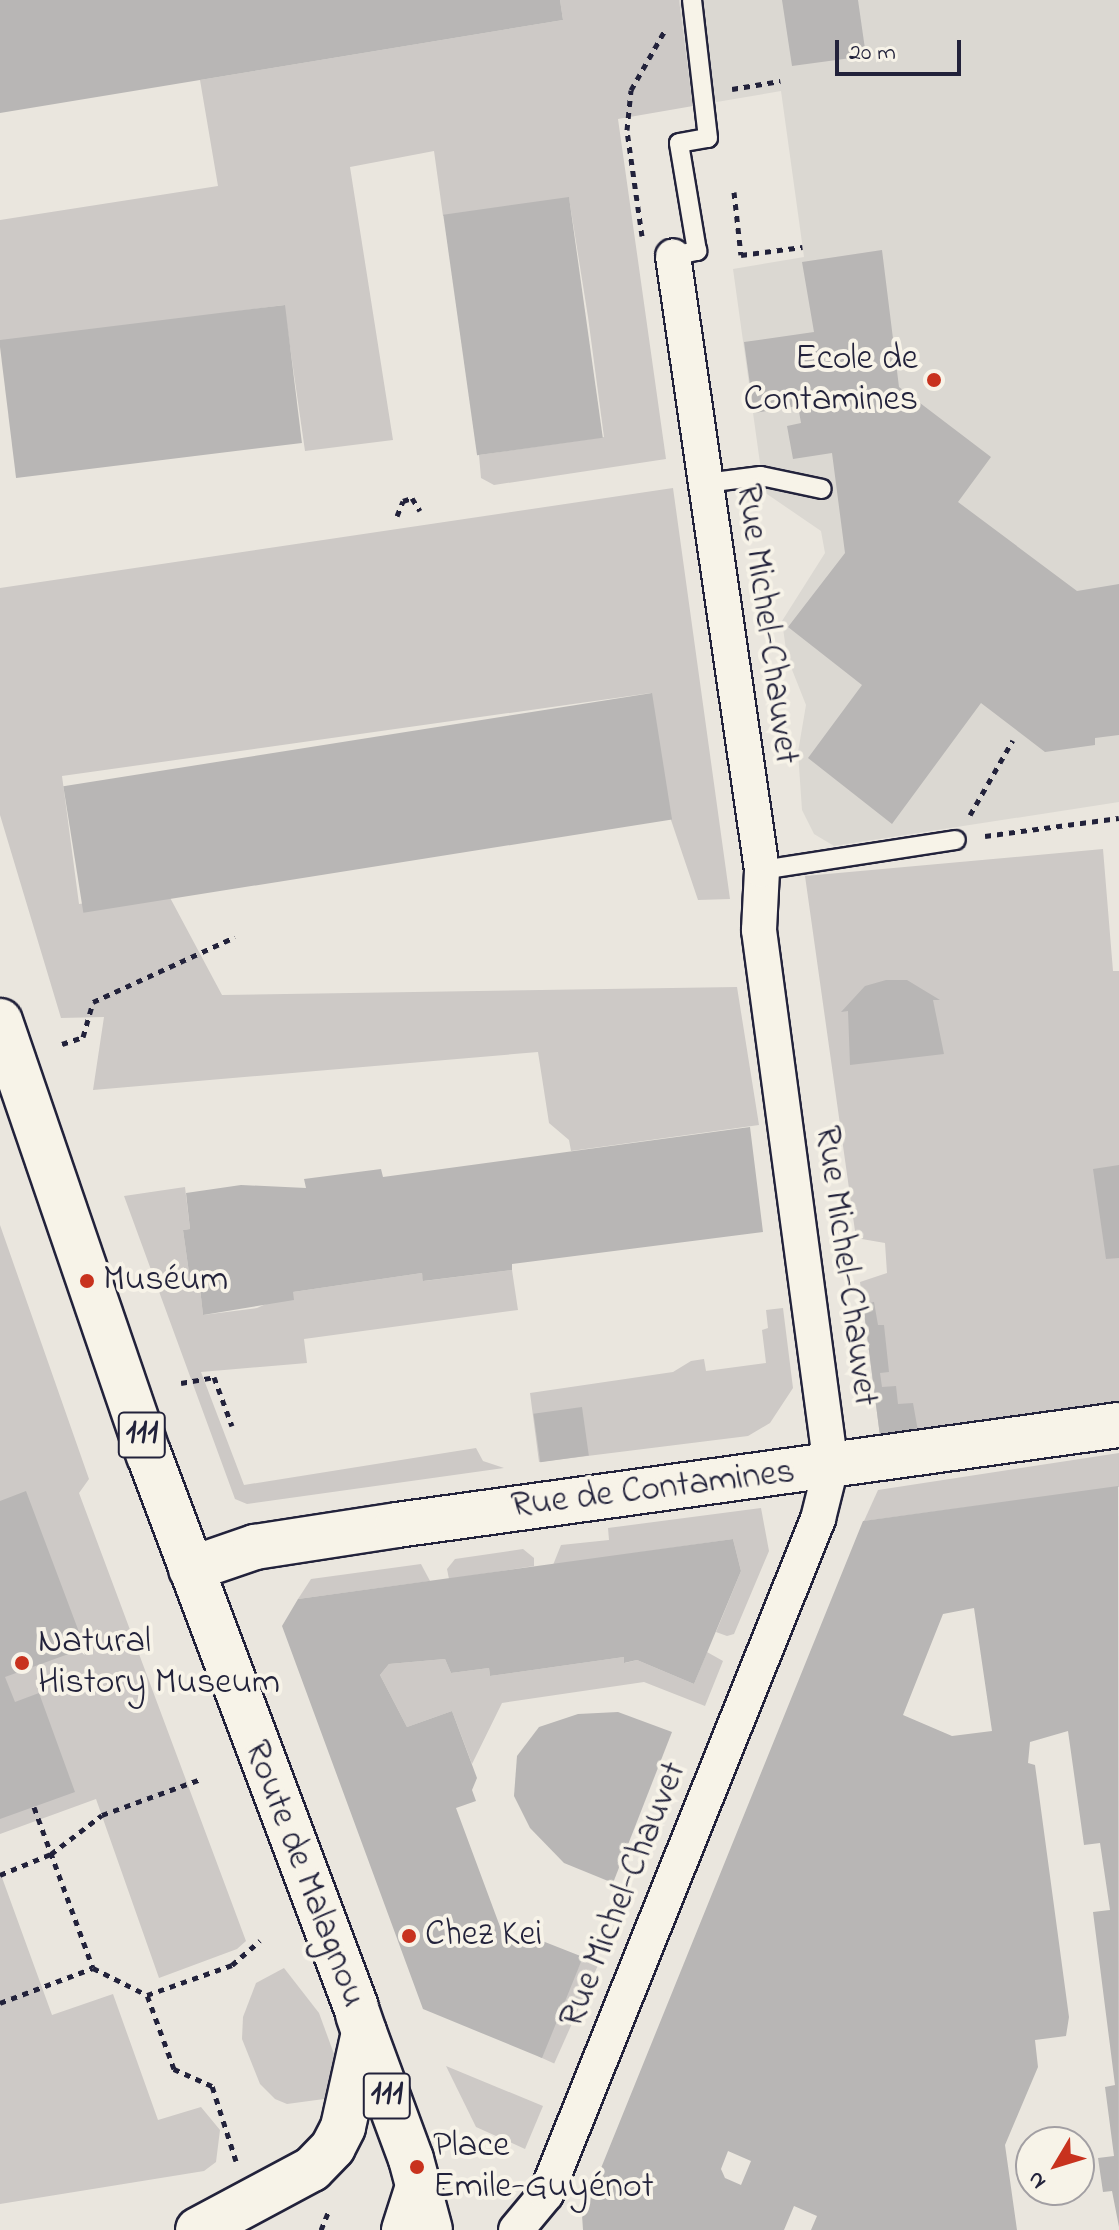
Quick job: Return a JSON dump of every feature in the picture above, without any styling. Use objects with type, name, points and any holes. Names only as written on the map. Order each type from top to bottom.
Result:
[{"type":"main road","name":"Route de Malagnou","points":[[0,1021],[68,1229],[360,2020],[418,2183],[430,2230]]},
{"type":"main road","name":"Rue de Contamines","points":[[191,1569],[255,1547],[574,1498],[831,1467],[1119,1425]]},
{"type":"main road","points":[[198,2230],[321,2162],[343,2127],[360,2020]]},
{"type":"street","name":"Rue Michel-Chauvet","points":[[516,2230],[546,2194],[818,1519],[831,1467],[759,930],[762,870],[673,256]]},
{"type":"street","points":[[403,2230],[418,2183]]},
{"type":"lane","points":[[673,256],[697,251],[679,143],[708,138],[692,0]]},
{"type":"lane","points":[[706,483],[761,476],[822,489]]},
{"type":"lane","points":[[762,870],[956,840]]},
{"type":"path","points":[[665,24],[631,90],[627,130],[645,261],[673,256]]},
{"type":"path","points":[[703,93],[780,81]]},
{"type":"path","points":[[734,192],[741,255],[802,247]]},
{"type":"path","points":[[397,516],[403,501],[412,498],[420,511]]},
{"type":"path","points":[[956,840],[1013,740]]},
{"type":"path","points":[[956,840],[1119,818]]},
{"type":"path","points":[[62,1044],[83,1037],[93,1002],[235,937]]},
{"type":"path","points":[[181,1383],[214,1377],[232,1426]]},
{"type":"path","points":[[0,1875],[51,1854],[102,1815],[201,1779]]},
{"type":"path","points":[[34,1807],[93,1968],[147,1995],[174,2069],[212,2086],[240,2171]]},
{"type":"path","points":[[147,1995],[232,1965],[260,1941]]},
{"type":"path","points":[[0,2003],[93,1968]]},
{"type":"shaded area","points":[[560,0],[679,0],[693,106],[618,119],[666,459],[494,485],[481,478],[479,455],[604,437],[588,317],[569,198],[443,216],[434,151],[350,167],[393,440],[305,451],[284,305],[0,344],[0,220],[218,186],[200,80],[563,20]]},
{"type":"shaded area","name":"Ecole de Contamines","points":[[679,0],[1119,0],[1119,802],[834,846],[814,834],[802,810],[798,752],[806,705],[787,657],[782,621],[825,553],[821,531],[764,492],[733,269],[804,257],[781,91],[693,106]]},
{"type":"shaded area","points":[[673,488],[730,899],[698,900],[671,820],[651,693],[62,776],[79,904],[167,892],[222,995],[737,987],[759,1125],[571,1151],[569,1140],[549,1123],[538,1052],[93,1090],[104,1017],[61,1018],[0,815],[0,588]]},
{"type":"shaded area","points":[[1103,849],[1113,971],[1119,971],[1119,1402],[880,1436],[860,1282],[887,1273],[885,1243],[856,1238],[805,876]]},
{"type":"shaded area","points":[[185,1187],[190,1229],[183,1230],[190,1280],[199,1279],[203,1315],[257,1308],[293,1292],[422,1273],[424,1281],[512,1270],[518,1310],[304,1339],[307,1363],[201,1372],[244,1485],[476,1448],[483,1461],[504,1468],[247,1504],[235,1499],[124,1196]]},
{"type":"shaded area","points":[[0,1225],[89,1479],[79,1493],[246,1941],[237,1949],[159,1978],[96,1799],[0,1834]]},
{"type":"shaded area","points":[[783,1308],[793,1388],[770,1423],[748,1436],[539,1462],[530,1393],[673,1372],[691,1361],[704,1359],[706,1371],[766,1363],[762,1330],[768,1328],[766,1310]]},
{"type":"shaded area","points":[[1119,1453],[1119,1487],[864,1521],[878,1490]]},
{"type":"shaded area","points":[[761,1508],[769,1551],[734,1634],[727,1636],[716,1632],[741,1571],[733,1539],[553,1565],[561,1545],[609,1540],[608,1528]]},
{"type":"shaded area","points":[[523,1549],[534,1558],[534,1566],[449,1579],[447,1569],[455,1559]]},
{"type":"shaded area","points":[[421,1564],[430,1581],[298,1599],[311,1579]]},
{"type":"shaded area","points":[[707,1652],[723,1661],[705,1706],[644,1682],[502,1703],[472,1764],[452,1711],[407,1727],[380,1675],[389,1664],[445,1659],[451,1673],[489,1668],[490,1676],[624,1657],[625,1663],[637,1660],[694,1684]]},
{"type":"shaded area","points":[[0,1872],[52,2015],[113,1994],[158,2120],[201,2107],[220,2130],[216,2162],[204,2171],[0,2204]]},
{"type":"shaded area","points":[[583,1957],[599,1964],[554,2063],[539,2057]]},
{"type":"shaded area","points":[[284,1968],[319,2013],[334,2054],[324,2099],[287,2104],[275,2099],[260,2084],[242,2039],[243,2017],[256,1983]]},
{"type":"shaded area","points":[[446,2066],[543,2106],[525,2149],[476,2127]]},
{"type":"building","points":[[0,0],[560,0],[563,20],[0,113]]},
{"type":"building","points":[[782,0],[858,0],[866,56],[792,66]]},
{"type":"building","points":[[569,197],[603,438],[477,455],[443,215]]},
{"type":"building","points":[[882,250],[899,387],[991,457],[958,502],[1077,591],[1119,584],[1119,735],[1095,738],[1095,745],[1045,752],[981,703],[892,824],[808,758],[862,685],[788,627],[845,553],[832,453],[793,459],[787,426],[801,423],[798,406],[754,413],[744,342],[814,332],[802,262]]},
{"type":"building","points":[[285,305],[302,443],[16,478],[0,340]]},
{"type":"building","points":[[652,693],[672,819],[83,913],[63,786]]},
{"type":"building","points":[[886,980],[907,980],[940,1000],[933,1000],[944,1054],[850,1065],[848,1011],[841,1012],[865,986]]},
{"type":"building","points":[[750,1127],[763,1232],[512,1264],[512,1270],[423,1281],[422,1273],[293,1292],[294,1300],[203,1315],[199,1279],[190,1280],[183,1230],[190,1229],[186,1193],[241,1185],[306,1188],[304,1179],[381,1169],[383,1177]]},
{"type":"building","points":[[1119,1165],[1119,1258],[1106,1259],[1093,1169]]},
{"type":"building","points":[[874,1302],[878,1325],[884,1325],[889,1372],[880,1373],[882,1387],[896,1386],[898,1404],[913,1403],[918,1431],[880,1436],[863,1304]]},
{"type":"building","points":[[582,1407],[589,1456],[540,1462],[533,1414]]},
{"type":"building","points":[[1118,1486],[1119,2227],[1112,2191],[1103,2192],[1098,2158],[1114,2156],[1105,2087],[1115,2085],[1093,1912],[1110,1910],[1100,1843],[1084,1845],[1068,1731],[1030,1742],[1028,1763],[1035,1765],[1069,2017],[1066,2036],[1035,2040],[1038,2067],[1005,2145],[1017,2230],[811,2230],[817,2216],[794,2206],[784,2230],[583,2230],[582,2215],[863,1521]],"holes":[[[974,1608],[992,1731],[952,1736],[903,1715],[943,1614]],[[728,2151],[751,2161],[741,2185],[725,2178],[721,2169]]]},
{"type":"building","name":"Natural History Museum","points":[[26,1491],[85,1648],[5,1677],[15,1702],[39,1693],[75,1792],[0,1819],[0,1501]]},
{"type":"building","points":[[733,1539],[741,1571],[694,1684],[637,1660],[624,1663],[624,1657],[490,1676],[489,1668],[451,1673],[445,1659],[389,1664],[380,1675],[407,1727],[452,1711],[477,1778],[472,1790],[476,1801],[456,1808],[505,1940],[518,1945],[522,1933],[583,1957],[542,2058],[423,2009],[282,1626],[298,1599]]},
{"type":"building","points":[[618,1712],[672,1732],[613,1883],[564,1863],[530,1828],[514,1796],[517,1756],[539,1727],[578,1714]]},
{"type":"place","name":"Ecole de Contamines","points":[[934,380]]},
{"type":"place","name":"Muséum","points":[[87,1281]]},
{"type":"place","name":"Natural History Museum","points":[[22,1663]]},
{"type":"place","name":"Chez Kei","points":[[409,1936]]},
{"type":"place","name":"Place Emile-Guyénot","points":[[417,2167]]}]
